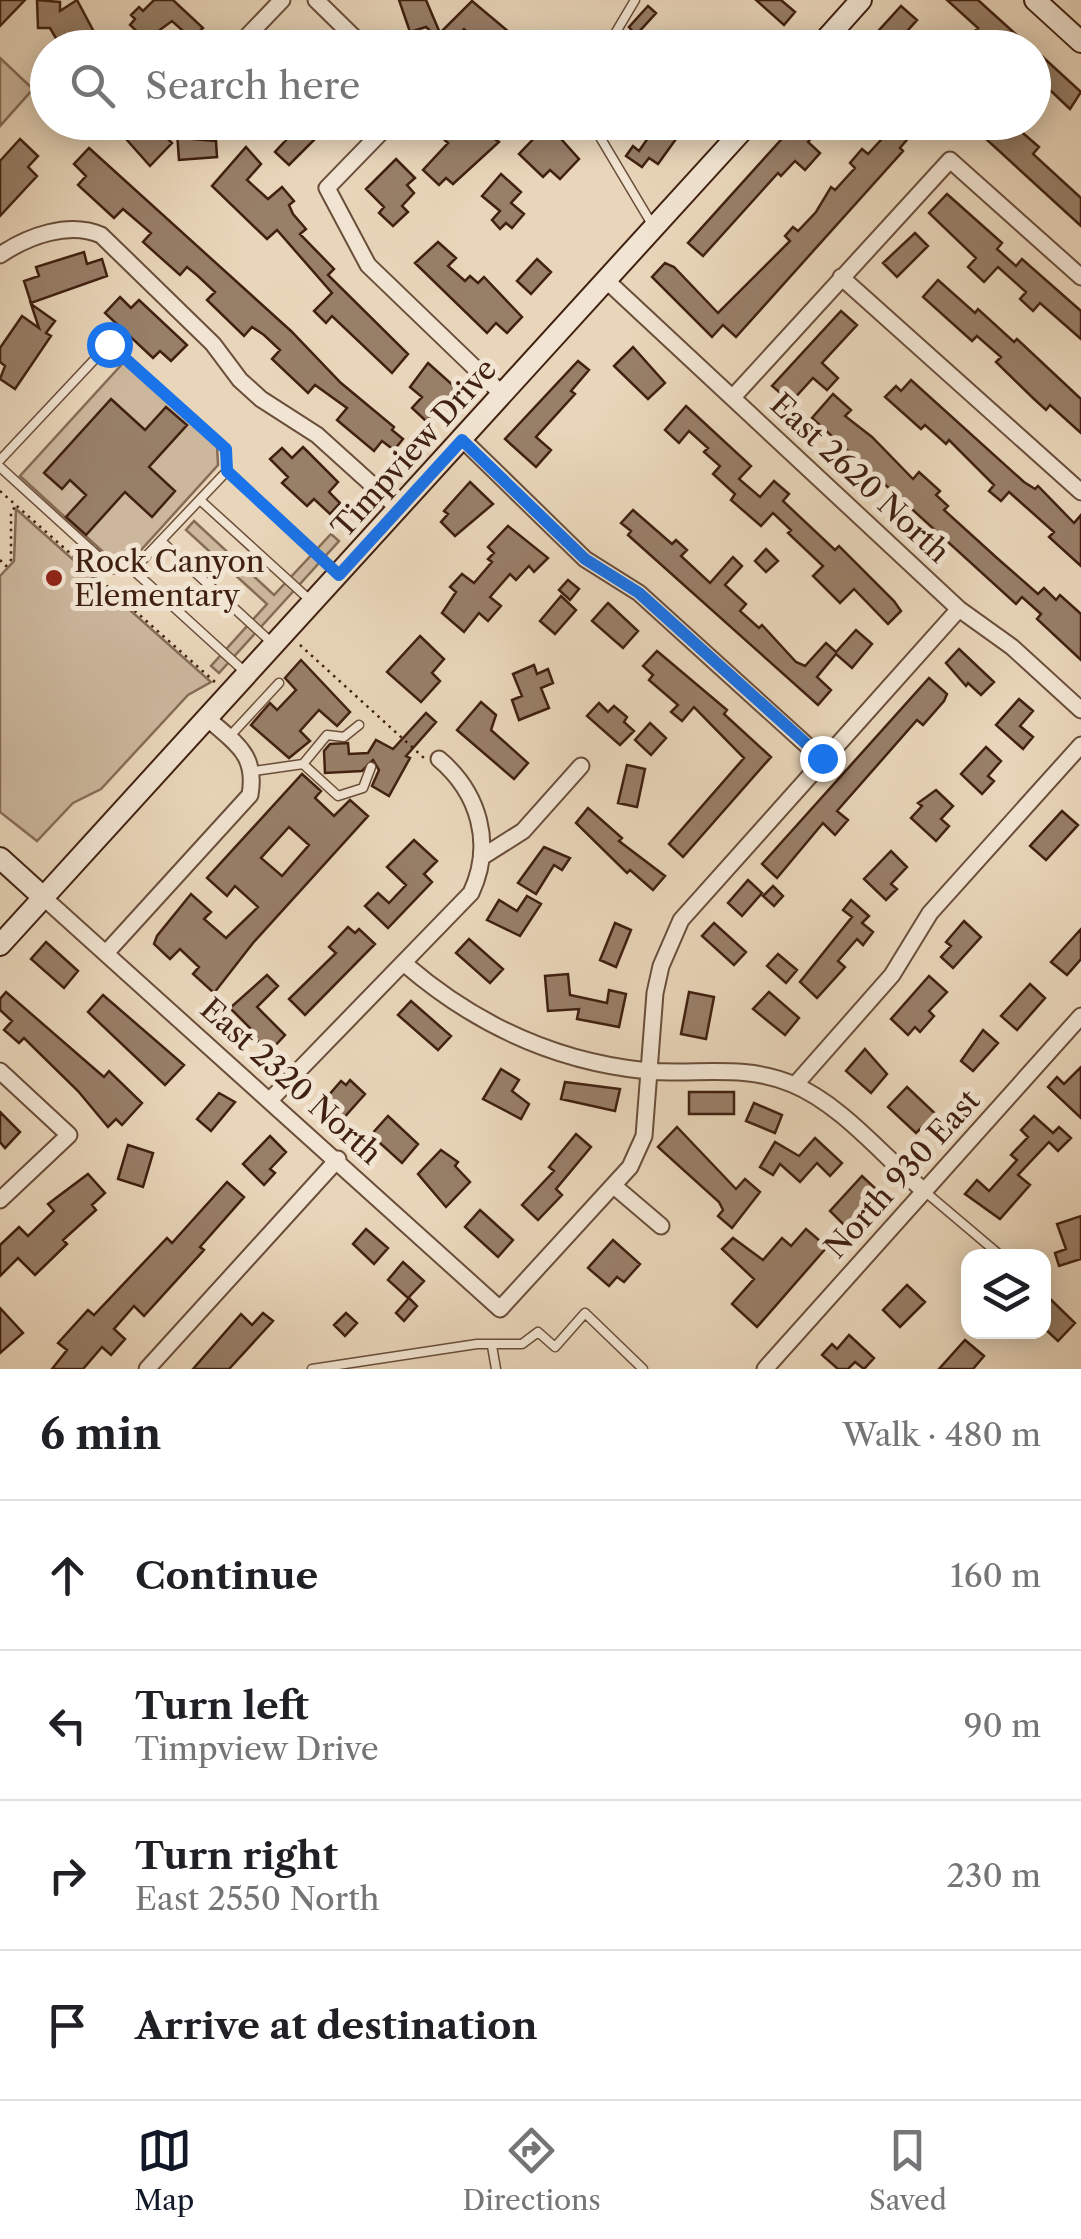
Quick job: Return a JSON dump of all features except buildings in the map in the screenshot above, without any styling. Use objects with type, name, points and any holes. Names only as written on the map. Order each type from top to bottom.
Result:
[{"type":"street","points":[[253,30],[282,0]]},
{"type":"street","points":[[316,0],[346,30]]},
{"type":"street","points":[[834,30],[861,0]]},
{"type":"street","points":[[1034,0],[1078,35]]},
{"type":"street","points":[[374,140],[327,188],[368,264],[504,395]]},
{"type":"street","name":"Timpview Drive","points":[[0,945],[734,140]]},
{"type":"street","points":[[734,396],[950,160],[1081,277]]},
{"type":"street","points":[[0,255],[23,240],[83,227],[102,235],[213,344],[261,399],[317,435],[399,509]]},
{"type":"street","points":[[841,277],[1081,492]]},
{"type":"street","name":"East 2620 North","points":[[607,280],[959,609],[1012,647],[1081,710]]},
{"type":"street","points":[[462,440],[585,559],[639,593],[822,758]]},
{"type":"street","points":[[661,1226],[614,1186],[630,1166],[644,1136],[658,980],[681,920],[959,609]]},
{"type":"street","points":[[106,953],[250,795],[254,771],[208,718]]},
{"type":"street","points":[[796,1085],[892,976],[930,913],[1081,745]]},
{"type":"street","points":[[271,1100],[460,909],[476,882],[482,856],[474,801],[461,780],[439,759]]},
{"type":"street","points":[[482,856],[523,831],[581,766]]},
{"type":"street","points":[[0,858],[43,898]]},
{"type":"street","name":"East 2320 North","points":[[43,898],[338,1159],[500,1309],[614,1186]]},
{"type":"street","points":[[406,965],[471,1014],[523,1042],[580,1058],[651,1071],[742,1071],[796,1085],[826,1105],[923,1190]]},
{"type":"street","name":"North 930 East","points":[[765,1369],[1081,1016]]},
{"type":"street","points":[[0,1070],[69,1135],[0,1200]]},
{"type":"street","points":[[147,1369],[338,1159]]},
{"type":"lane","points":[[617,30],[635,0]]},
{"type":"lane","points":[[603,140],[655,228]]},
{"type":"lane","points":[[248,674],[133,570],[112,568],[0,464],[109,344],[226,449],[227,471],[339,575]]},
{"type":"lane","points":[[133,570],[227,471]]},
{"type":"lane","points":[[200,500],[313,603]]},
{"type":"lane","points":[[161,541],[274,646]]},
{"type":"lane","points":[[228,737],[278,683]]},
{"type":"lane","points":[[254,771],[303,764],[327,735],[344,737],[359,725]]},
{"type":"lane","points":[[303,764],[338,796],[363,788],[370,767]]},
{"type":"lane","points":[[923,1190],[993,1249]]},
{"type":"lane","points":[[312,1369],[477,1344],[522,1344],[538,1332],[555,1347],[585,1313],[642,1369]]},
{"type":"lane","points":[[492,1346],[496,1369]]},
{"type":"path","points":[[0,491],[215,682]]},
{"type":"path","points":[[0,560],[6,566],[11,560],[10,512],[16,506]]},
{"type":"path","points":[[300,645],[418,754],[439,759]]},
{"type":"shaded area","points":[[0,58],[30,86],[30,92],[0,126]]},
{"type":"shaded area","points":[[124,362],[217,445],[218,465],[132,560],[113,561],[20,476]]},
{"type":"shaded area","name":"Rock Canyon Elementary","points":[[16,509],[211,682],[188,695],[101,789],[73,803],[37,841],[0,812],[0,576],[14,561]]},
{"type":"shaded area","points":[[194,521],[274,595],[331,534],[339,541],[219,673],[211,666],[267,604],[186,530]]},
{"type":"place","name":"Rock Canyon Elementary","points":[[54,578]]},
{"type":"route","points":[[109,344],[226,449],[227,471],[339,575],[462,440],[585,559],[639,593],[822,758]]}]
